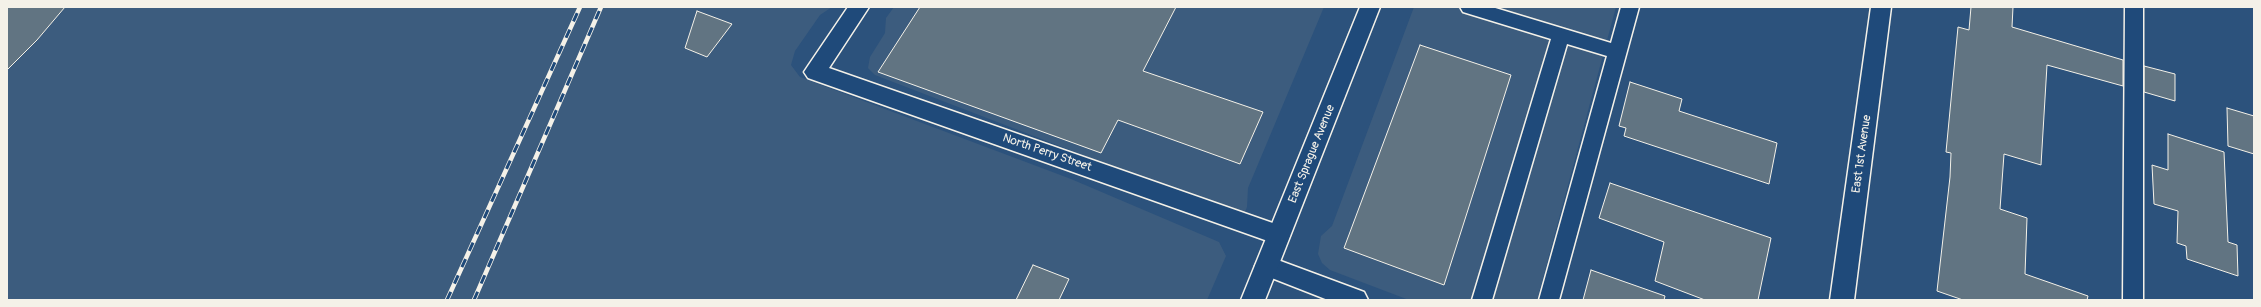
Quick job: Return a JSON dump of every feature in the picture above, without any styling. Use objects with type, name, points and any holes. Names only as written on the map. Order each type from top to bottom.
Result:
[{"type":"street","name":"North Perry Street","points":[[859,7],[815,72],[1279,235]]},
{"type":"street","name":"East Sprague Avenue","points":[[1253,300],[1370,7]]},
{"type":"street","name":"East 1st Avenue","points":[[1842,300],[1881,7]]},
{"type":"street","points":[[1267,266],[1356,300]]},
{"type":"lane","points":[[1469,7],[1618,52]]},
{"type":"lane","points":[[1549,300],[1630,7]]},
{"type":"lane","points":[[2133,300],[2134,7]]},
{"type":"lane","points":[[1482,300],[1561,35]]},
{"type":"shaded area","points":[[7,7],[832,7],[820,15],[795,51],[791,65],[800,77],[1071,179],[1219,242],[1226,256],[1207,300],[7,300]]},
{"type":"shaded area","points":[[894,7],[1324,7],[1248,188],[1247,207],[1245,212],[1234,213],[875,75],[868,68],[870,57],[885,33],[886,18]]},
{"type":"shaded area","points":[[1414,7],[1616,7],[1537,300],[1409,300],[1330,270],[1322,263],[1318,254],[1321,236],[1332,226]]},
{"type":"building","points":[[7,7],[65,7],[37,40],[7,70]]},
{"type":"building","points":[[920,7],[1176,7],[1143,71],[1263,112],[1240,164],[1118,120],[1101,153],[878,72]]},
{"type":"building","points":[[1971,7],[2013,7],[2012,27],[2123,60],[2123,86],[2047,65],[2041,165],[2004,154],[2000,209],[2027,218],[2025,274],[2088,296],[2087,300],[1963,300],[1937,291],[1950,177],[1951,153],[1946,152],[1958,27],[1969,30]]},
{"type":"building","points":[[697,11],[732,24],[707,57],[685,48]]},
{"type":"building","points":[[1420,45],[1511,75],[1444,285],[1344,248]]},
{"type":"building","points":[[2144,66],[2175,74],[2175,101],[2144,92]]},
{"type":"building","points":[[1630,82],[1682,99],[1679,111],[1777,143],[1769,184],[1624,136],[1626,128],[1619,126]]},
{"type":"building","points":[[2227,108],[2254,116],[2254,154],[2228,146]]},
{"type":"building","points":[[2168,134],[2224,152],[2228,242],[2237,245],[2238,276],[2187,259],[2186,246],[2177,243],[2178,211],[2154,204],[2152,165],[2168,170]]},
{"type":"building","points":[[1610,183],[1771,238],[1758,300],[1705,300],[1655,281],[1664,242],[1599,218]]},
{"type":"building","points":[[1033,265],[1069,279],[1059,300],[1016,300]]},
{"type":"building","points":[[1591,270],[1665,296],[1664,300],[1583,300]]},
{"type":"railway","points":[[447,300],[580,7]]},
{"type":"railway","points":[[474,300],[601,7]]}]
